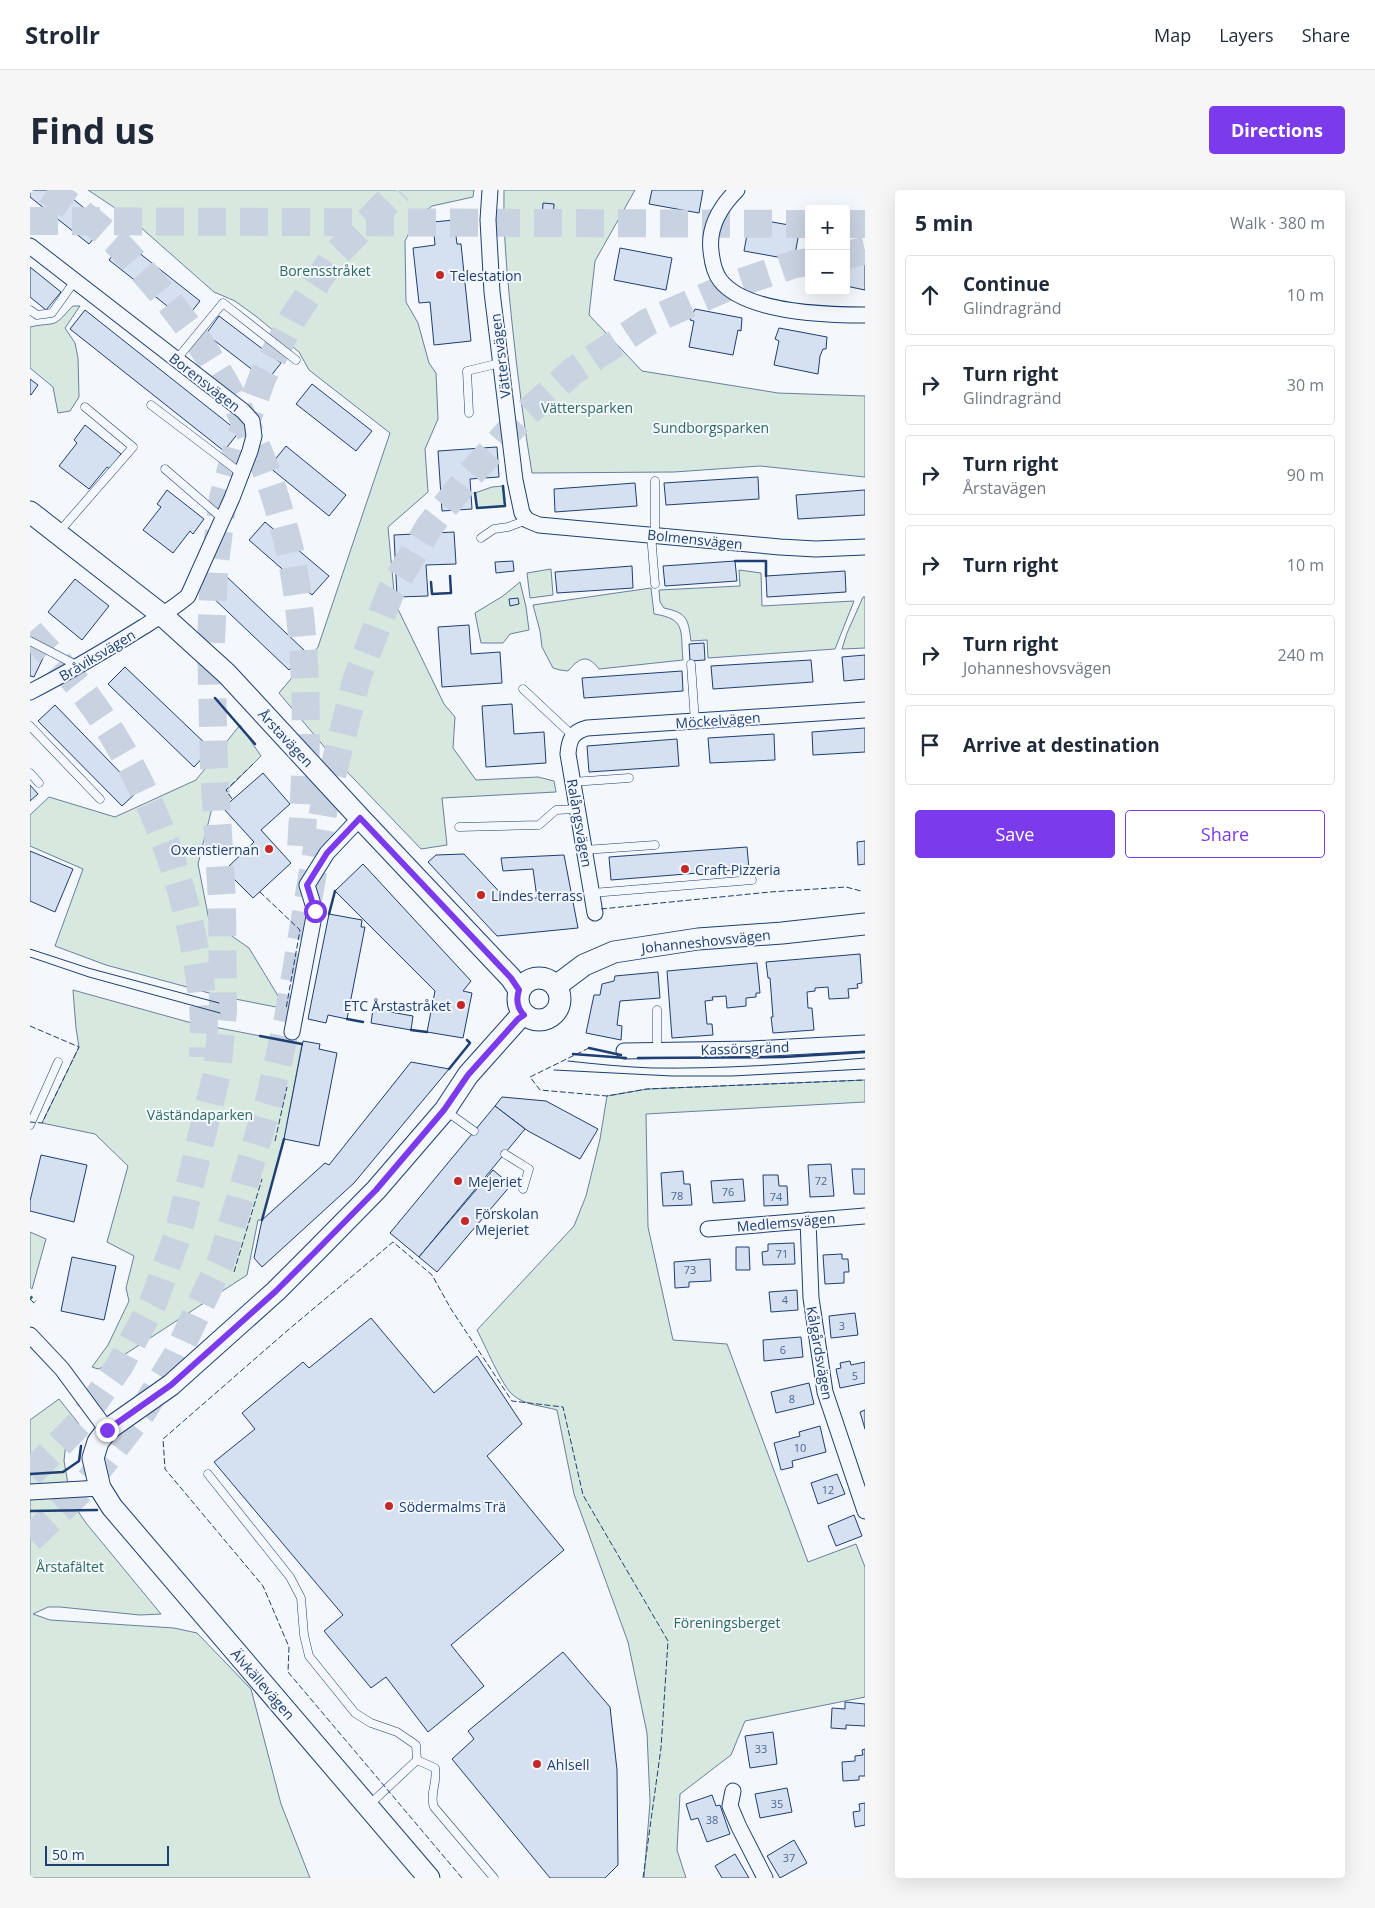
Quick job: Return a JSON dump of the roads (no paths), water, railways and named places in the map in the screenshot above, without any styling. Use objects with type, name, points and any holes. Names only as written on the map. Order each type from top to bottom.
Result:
[{"type":"main road","name":"Årstavägen","points":[[30,512],[162,615],[227,674],[511,978],[519,990]]},
{"type":"main road","name":"Johanneshovsvägen","points":[[556,986],[584,965],[614,952],[698,939],[782,933],[865,924]]},
{"type":"main road","points":[[537,978],[548,980],[556,986],[560,996],[560,1003],[553,1016],[540,1021],[532,1020],[524,1015],[517,1001],[519,990],[527,981],[537,978]]},
{"type":"main road","points":[[107,1430],[171,1385],[276,1291],[376,1190],[444,1110],[472,1070],[518,1019],[524,1015]]},
{"type":"main road","name":"Älvkällevägen","points":[[107,1430],[98,1442],[93,1458],[100,1488],[119,1514],[429,1878]]},
{"type":"street","name":"Vättersvägen","points":[[490,190],[489,238],[500,363],[515,480],[522,513],[527,520]]},
{"type":"street","points":[[737,190],[725,202],[716,219],[710,242],[712,262],[720,280],[732,291],[747,300],[781,309],[865,315]]},
{"type":"street","name":"Borensvägen","points":[[30,246],[74,282],[243,411],[252,421],[254,436],[242,474],[188,596],[162,615]]},
{"type":"street","name":"Bolmensvägen","points":[[527,520],[539,525],[780,547],[865,547]]},
{"type":"street","name":"Bråviksvägen","points":[[30,692],[80,666],[162,615]]},
{"type":"street","name":"Möckelvägen","points":[[572,735],[579,730],[587,728],[865,710]]},
{"type":"street","name":"Ralångsvägen","points":[[572,735],[568,744],[568,754],[594,912]]},
{"type":"street","points":[[292,1032],[315,911],[307,885],[327,853],[360,818]]},
{"type":"street","name":"Kassörsgränd","points":[[624,1051],[751,1049],[865,1043]]},
{"type":"street","name":"Medlemsvägen","points":[[708,1228],[865,1216]]},
{"type":"street","name":"Kålgårdsvägen","points":[[808,1220],[811,1298],[825,1392],[865,1511]]},
{"type":"street","points":[[30,1336],[62,1369],[107,1430]]},
{"type":"street","points":[[30,1492],[100,1488]]},
{"type":"street","points":[[733,1791],[730,1806],[764,1878]]},
{"type":"lane","points":[[30,310],[37,316],[52,313],[74,282]]},
{"type":"lane","points":[[176,360],[223,303],[296,360]]},
{"type":"lane","points":[[469,413],[467,371],[500,363]]},
{"type":"lane","points":[[151,405],[242,474]]},
{"type":"lane","points":[[58,534],[133,447],[85,408]]},
{"type":"lane","points":[[166,469],[223,519]]},
{"type":"lane","points":[[655,481],[653,534],[655,584]]},
{"type":"lane","points":[[481,538],[494,529],[508,527],[527,520]]},
{"type":"lane","points":[[30,641],[80,666]]},
{"type":"lane","points":[[691,664],[695,722]]},
{"type":"lane","points":[[524,688],[572,735]]},
{"type":"lane","points":[[30,726],[100,799]]},
{"type":"lane","points":[[30,773],[40,783]]},
{"type":"lane","points":[[572,782],[629,778]]},
{"type":"lane","points":[[459,827],[539,826],[556,810],[577,809]]},
{"type":"lane","points":[[584,850],[655,845]]},
{"type":"lane","points":[[592,894],[752,880]]},
{"type":"lane","points":[[656,1010],[657,1050]]},
{"type":"lane","points":[[30,1125],[58,1062]]},
{"type":"lane","points":[[444,1110],[474,1131]]},
{"type":"lane","points":[[505,1154],[529,1169],[523,1189]]},
{"type":"lane","points":[[208,1474],[290,1577],[301,1598],[304,1635],[309,1656],[355,1714],[370,1723],[397,1732],[416,1745],[417,1760]]},
{"type":"lane","points":[[368,1806],[417,1760]]},
{"type":"lane","points":[[417,1760],[435,1768],[437,1778],[431,1800],[434,1807],[494,1878]]},
{"type":"tunnel","points":[[47,190],[115,241],[162,293],[207,354],[244,418],[259,453],[272,488],[290,551],[302,635],[305,672],[306,747],[300,860]]},
{"type":"tunnel","points":[[30,1474],[79,1424],[120,1365],[153,1303],[178,1234],[217,1073],[223,1011],[222,901],[214,766],[211,643],[214,571],[223,498],[239,441],[263,376],[293,318],[335,255],[399,190]]},
{"type":"tunnel","points":[[30,221],[805,224]]},
{"type":"tunnel","points":[[850,224],[865,224]]},
{"type":"tunnel","points":[[850,254],[865,251]]},
{"type":"tunnel","points":[[30,1539],[86,1485],[143,1411],[177,1355],[222,1259],[270,1097],[288,1018],[324,807],[357,678],[391,591],[429,527],[469,476],[521,418],[572,372],[648,322],[730,286],[795,264],[805,263]]},
{"type":"tunnel","points":[[30,632],[74,680],[100,716],[124,753],[162,834],[177,876],[189,919],[204,1013],[203,1057]]},
{"type":"tram line","points":[[30,949],[88,968],[219,1003]]},
{"type":"tram line","points":[[30,957],[89,977],[220,1013]]},
{"type":"tram line","points":[[568,1061],[631,1067],[705,1068],[865,1058]]},
{"type":"tram line","points":[[554,1070],[672,1076],[732,1076],[865,1069]]},
{"type":"place","name":"Telestation","points":[[440,275]]},
{"type":"place","name":"Oxenstiernan","points":[[269,849]]},
{"type":"place","name":"Craft Pizzeria","points":[[685,869]]},
{"type":"place","name":"Lindes terrass","points":[[481,895]]},
{"type":"place","name":"ETC Årstastråket","points":[[461,1005]]},
{"type":"place","name":"Mejeriet","points":[[458,1181]]},
{"type":"place","name":"Förskolan Mejeriet","points":[[465,1221]]},
{"type":"place","name":"Södermalms Trä","points":[[389,1506]]},
{"type":"place","name":"Ahlsell","points":[[537,1764]]},
{"type":"park label","name":"Borensstråket","points":[[325,270]]},
{"type":"park label","name":"Vättersparken","points":[[587,407]]},
{"type":"park label","name":"Sundborgsparken","points":[[711,427]]},
{"type":"park label","name":"Väständaparken","points":[[200,1114]]},
{"type":"park label","name":"Årstafältet","points":[[70,1566]]},
{"type":"park label","name":"Föreningsberget","points":[[727,1622]]}]
